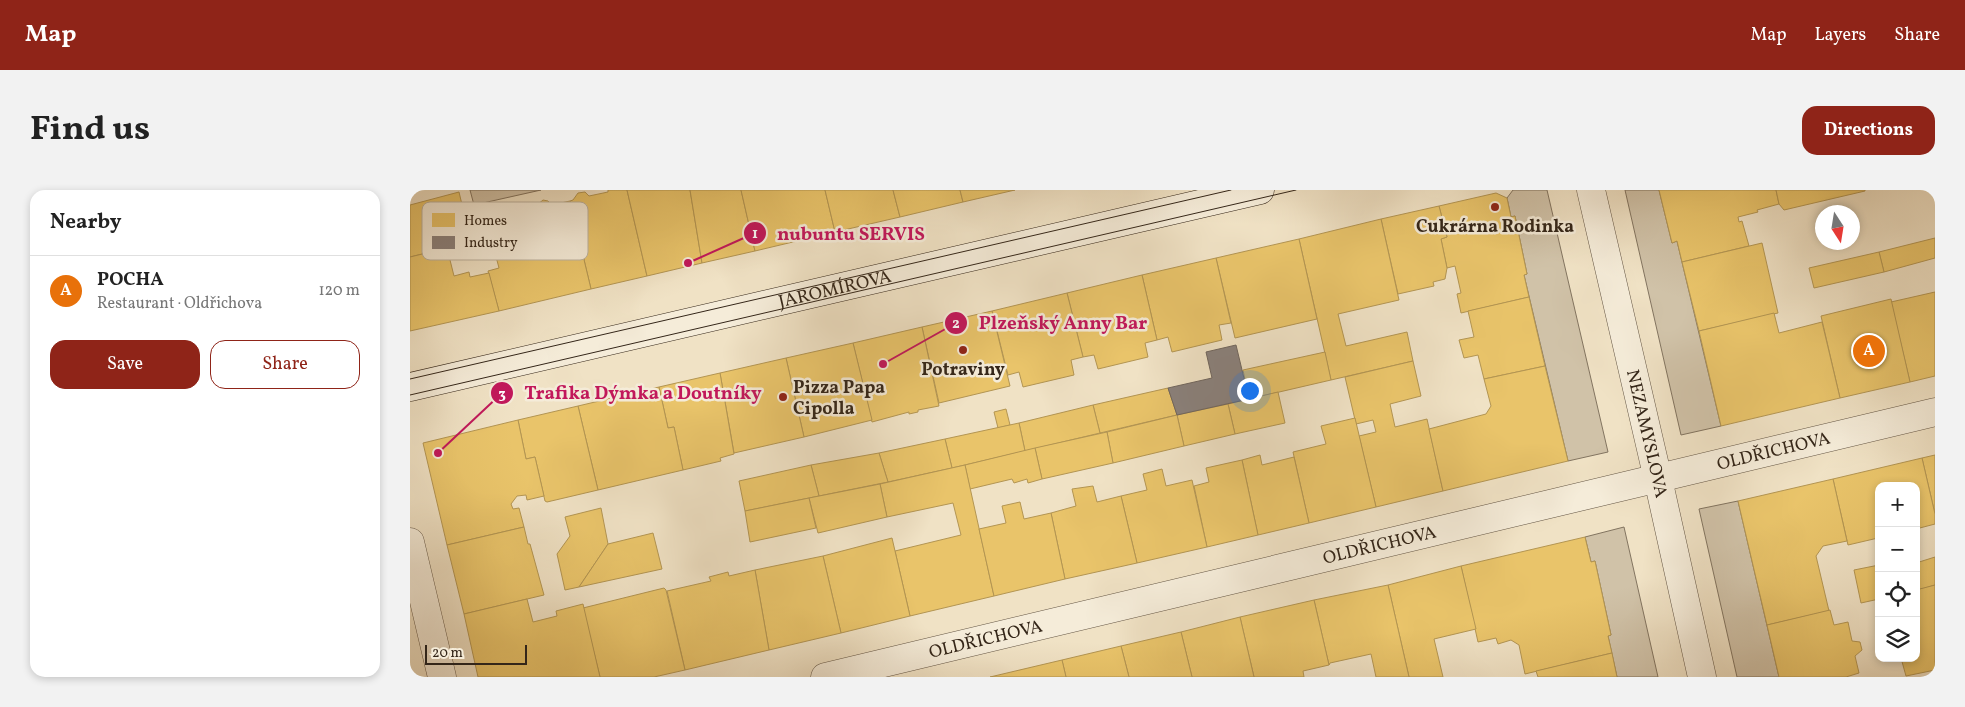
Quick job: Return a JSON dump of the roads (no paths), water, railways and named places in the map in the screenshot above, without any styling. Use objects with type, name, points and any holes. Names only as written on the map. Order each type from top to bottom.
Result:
[{"type":"street","name":"JAROMÍROVA","points":[[410,387],[1260,190]]},
{"type":"street","name":"NEZAMYSLOVA","points":[[1591,190],[1702,677]]},
{"type":"street","name":"OLDŘICHOVA","points":[[825,677],[1935,412]]},
{"type":"street","points":[[410,542],[442,677]]},
{"type":"tram line","points":[[410,379],[1231,190]]},
{"type":"tram line","points":[[410,395],[1296,190]]},
{"type":"place","name":"Cukrárna Rodinka","points":[[1495,207]]},
{"type":"place","name":"nubuntu SERVIS","points":[[688,263]]},
{"type":"place","name":"Potraviny","points":[[963,350]]},
{"type":"place","name":"POCHA","points":[[1869,351]]},
{"type":"place","name":"Plzeňský Anny Bar","points":[[883,364]]},
{"type":"place","name":"Pizza Papa Cipolla","points":[[783,397]]},
{"type":"place","name":"Trafika Dýmka a Doutníky","points":[[438,453]]}]
